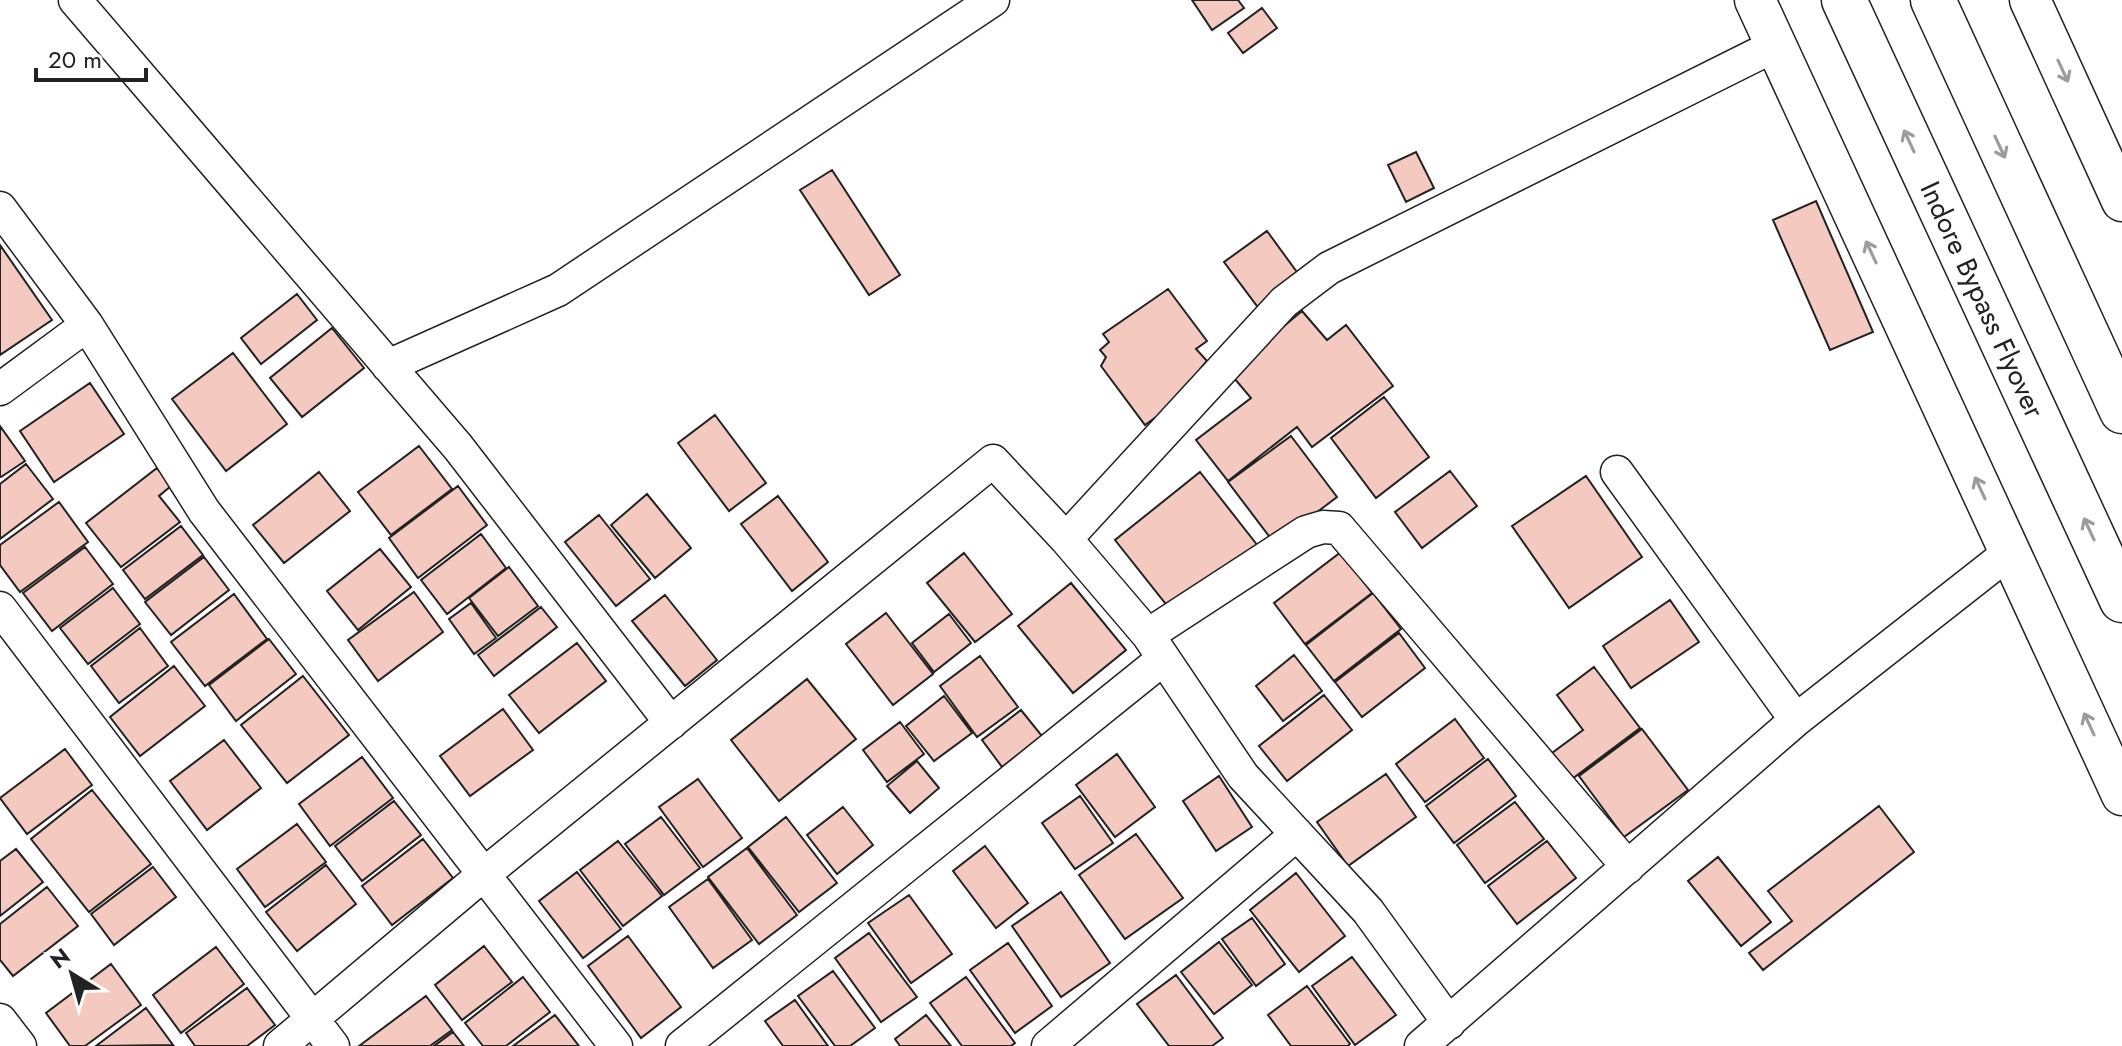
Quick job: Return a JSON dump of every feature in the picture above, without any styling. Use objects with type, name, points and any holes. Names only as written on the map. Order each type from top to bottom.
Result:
[{"type":"highway","name":"Indore Bypass Flyover","points":[[1844,0],[2122,600]]},
{"type":"highway","points":[[1933,0],[2122,411]]},
{"type":"street","points":[[75,0],[458,447],[671,723]]},
{"type":"street","points":[[388,366],[558,290],[993,0]]},
{"type":"street","points":[[1755,0],[2122,795]]},
{"type":"street","points":[[2030,0],[2122,201]]},
{"type":"street","points":[[1066,539],[1284,302],[1307,283],[1329,268],[1776,45]]},
{"type":"street","points":[[0,208],[87,325],[204,511],[616,1046]]},
{"type":"street","points":[[0,389],[87,325]]},
{"type":"street","points":[[280,1046],[483,875],[993,461],[1066,539],[1156,647],[1243,776],[1368,911],[1449,1023]]},
{"type":"street","points":[[1617,472],[1796,720]]},
{"type":"street","points":[[682,1046],[1156,647],[1306,532],[1323,527],[1339,528],[1628,867]]},
{"type":"street","points":[[1421,1046],[1796,720],[2010,552]]},
{"type":"street","points":[[0,608],[333,1046]]},
{"type":"street","points":[[1048,1046],[1297,834]]},
{"type":"street","points":[[0,1020],[20,1046]]},
{"type":"building","points":[[1192,0],[1238,0],[1244,8],[1212,30]]},
{"type":"building","points":[[1262,8],[1277,28],[1243,53],[1228,33]]},
{"type":"building","points":[[1416,152],[1434,188],[1406,202],[1388,165]]},
{"type":"building","points":[[832,170],[900,275],[869,295],[800,190]]},
{"type":"building","points":[[1816,201],[1873,332],[1830,350],[1773,220]]},
{"type":"building","points":[[1267,231],[1302,279],[1260,310],[1224,262]]},
{"type":"building","points":[[0,245],[52,320],[0,355]]},
{"type":"building","points":[[1168,289],[1207,341],[1196,349],[1207,361],[1201,368],[1205,378],[1145,425],[1101,366],[1106,357],[1100,350],[1109,342],[1103,334]]},
{"type":"building","points":[[297,294],[317,320],[261,364],[241,338]]},
{"type":"building","points":[[1302,311],[1327,340],[1346,325],[1393,386],[1312,447],[1297,427],[1228,481],[1196,440],[1251,398],[1229,372]]},
{"type":"building","points":[[332,328],[364,368],[302,417],[270,378]]},
{"type":"building","points":[[233,353],[287,424],[226,471],[172,399]]},
{"type":"building","points":[[90,383],[124,434],[54,482],[20,431]]},
{"type":"building","points":[[1384,397],[1429,457],[1376,498],[1331,438]]},
{"type":"building","points":[[715,415],[766,483],[729,511],[678,443]]},
{"type":"building","points":[[0,426],[25,461],[1,477],[0,476]]},
{"type":"building","points":[[1291,436],[1337,497],[1275,544],[1228,482]]},
{"type":"building","points":[[419,446],[452,489],[391,535],[358,492]]},
{"type":"building","points":[[26,464],[53,499],[0,539],[0,484]]},
{"type":"building","points":[[157,468],[171,486],[159,496],[180,522],[121,567],[86,523]]},
{"type":"building","points":[[1450,471],[1477,506],[1422,548],[1395,512]]},
{"type":"building","points":[[319,472],[350,511],[284,563],[253,525]]},
{"type":"building","points":[[1200,472],[1258,546],[1173,613],[1115,540]]},
{"type":"building","points":[[1586,476],[1642,557],[1569,608],[1512,526]]},
{"type":"building","points":[[458,486],[487,525],[418,578],[389,538]]},
{"type":"building","points":[[647,494],[691,548],[655,578],[611,525]]},
{"type":"building","points":[[778,496],[828,562],[792,591],[741,524]]},
{"type":"building","points":[[59,502],[88,542],[20,592],[0,565],[0,545]]},
{"type":"building","points":[[599,515],[650,579],[616,606],[565,542]]},
{"type":"building","points":[[181,526],[203,555],[145,599],[123,570]]},
{"type":"building","points":[[481,534],[506,568],[447,614],[421,580]]},
{"type":"building","points":[[85,547],[113,584],[52,631],[23,593]]},
{"type":"building","points":[[380,549],[411,587],[358,630],[327,591]]},
{"type":"building","points":[[1341,552],[1372,593],[1305,644],[1274,603]]},
{"type":"building","points":[[964,553],[1012,614],[975,642],[927,583]]},
{"type":"building","points":[[204,557],[229,590],[171,635],[145,602]]},
{"type":"building","points":[[509,567],[538,606],[498,636],[469,598]]},
{"type":"building","points":[[1071,583],[1126,650],[1073,693],[1018,626]]},
{"type":"building","points":[[113,588],[140,624],[88,664],[60,628]]},
{"type":"building","points":[[414,592],[443,632],[378,681],[348,640]]},
{"type":"building","points":[[1373,593],[1401,629],[1334,681],[1306,645]]},
{"type":"building","points":[[234,594],[267,639],[205,686],[171,642]]},
{"type":"building","points":[[665,595],[717,660],[685,686],[632,621]]},
{"type":"building","points":[[1670,600],[1699,642],[1631,688],[1603,646]]},
{"type":"building","points":[[471,603],[496,638],[474,654],[449,619]]},
{"type":"building","points":[[541,607],[557,627],[494,676],[478,655]]},
{"type":"building","points":[[886,613],[933,674],[893,705],[846,644]]},
{"type":"building","points":[[949,614],[971,643],[934,672],[912,643]]},
{"type":"building","points":[[140,628],[168,666],[119,703],[91,666]]},
{"type":"building","points":[[1399,633],[1425,668],[1362,717],[1335,682]]},
{"type":"building","points":[[269,639],[296,674],[236,721],[209,685]]},
{"type":"building","points":[[577,643],[606,681],[539,733],[509,695]]},
{"type":"building","points":[[1294,655],[1322,691],[1283,721],[1256,686]]},
{"type":"building","points":[[980,656],[1018,707],[977,737],[940,686]]},
{"type":"building","points":[[174,666],[205,706],[140,756],[110,717]]},
{"type":"building","points":[[1594,667],[1640,728],[1572,779],[1552,753],[1583,730],[1557,695]]},
{"type":"building","points":[[303,676],[349,735],[287,783],[241,725]]},
{"type":"building","points":[[807,679],[856,739],[779,801],[731,740]]},
{"type":"building","points":[[1324,695],[1352,730],[1287,781],[1259,746]]},
{"type":"building","points":[[944,696],[972,733],[934,761],[906,726]]},
{"type":"building","points":[[503,709],[533,750],[470,796],[440,756]]},
{"type":"building","points":[[1021,710],[1042,736],[1002,767],[982,740]]},
{"type":"building","points":[[1455,719],[1484,758],[1425,802],[1396,764]]},
{"type":"building","points":[[900,722],[924,754],[887,782],[863,750]]},
{"type":"building","points":[[1642,729],[1688,790],[1624,837],[1579,776]]},
{"type":"building","points":[[224,740],[261,788],[207,830],[170,781]]},
{"type":"building","points":[[65,749],[92,785],[27,834],[0,798]]},
{"type":"building","points":[[1117,754],[1155,807],[1115,837],[1076,785]]},
{"type":"building","points":[[362,757],[393,798],[330,846],[299,804]]},
{"type":"building","points":[[1488,759],[1516,796],[1454,843],[1426,806]]},
{"type":"building","points":[[917,761],[939,788],[910,813],[887,786]]},
{"type":"building","points":[[1386,774],[1416,817],[1348,866],[1317,822]]},
{"type":"building","points":[[1219,776],[1252,827],[1216,851],[1183,801]]},
{"type":"building","points":[[698,779],[742,838],[703,867],[659,807]]},
{"type":"building","points":[[92,790],[151,864],[89,912],[31,839]]},
{"type":"building","points":[[1080,796],[1113,843],[1075,869],[1042,823]]},
{"type":"building","points":[[394,801],[421,835],[362,881],[335,846]]},
{"type":"building","points":[[1515,802],[1544,839],[1485,883],[1457,845]]},
{"type":"building","points":[[1879,806],[1914,852],[1763,970],[1749,953],[1792,921],[1768,891]]},
{"type":"building","points":[[843,807],[873,845],[837,874],[807,835]]},
{"type":"building","points":[[661,817],[700,868],[664,895],[625,844]]},
{"type":"building","points":[[786,817],[837,883],[799,912],[748,847]]},
{"type":"building","points":[[297,824],[326,862],[265,907],[237,869]]},
{"type":"building","points":[[1136,834],[1183,898],[1125,939],[1079,875]]},
{"type":"building","points":[[423,839],[453,878],[392,925],[362,886]]},
{"type":"building","points":[[618,841],[662,896],[623,926],[580,870]]},
{"type":"building","points":[[1547,841],[1576,878],[1517,924],[1488,886]]},
{"type":"building","points":[[985,846],[1028,903],[996,928],[953,871]]},
{"type":"building","points":[[747,848],[797,915],[759,944],[708,877]]},
{"type":"building","points":[[16,849],[43,882],[0,916],[0,861]]},
{"type":"building","points":[[1718,857],[1771,922],[1741,946],[1688,881]]},
{"type":"building","points":[[326,865],[356,904],[297,951],[266,912]]},
{"type":"building","points":[[153,867],[176,897],[114,945],[91,914]]},
{"type":"building","points":[[577,872],[621,929],[583,958],[539,901]]},
{"type":"building","points":[[1296,873],[1345,936],[1299,972],[1250,910]]},
{"type":"building","points":[[708,879],[752,940],[713,968],[669,907]]},
{"type":"building","points":[[47,887],[78,926],[13,976],[0,960],[0,924]]},
{"type":"building","points":[[1061,892],[1110,963],[1061,997],[1012,926]]},
{"type":"building","points":[[909,895],[952,954],[911,983],[868,923]]},
{"type":"building","points":[[1252,918],[1285,964],[1256,986],[1222,939]]},
{"type":"building","points":[[869,933],[917,997],[881,1022],[835,958]]},
{"type":"building","points":[[628,936],[681,1007],[641,1038],[588,966]]},
{"type":"building","points":[[1219,942],[1252,985],[1214,1014],[1181,972]]},
{"type":"building","points":[[1008,943],[1052,1006],[1015,1033],[970,970]]},
{"type":"building","points":[[484,946],[512,982],[462,1020],[435,985]]},
{"type":"building","points":[[216,947],[244,984],[181,1033],[153,995]]},
{"type":"building","points":[[1352,957],[1396,1015],[1355,1045],[1312,986]]},
{"type":"building","points":[[111,964],[141,1005],[85,1046],[70,1046],[46,1013]]},
{"type":"building","points":[[833,971],[875,1028],[850,1046],[835,1046],[798,996]]},
{"type":"building","points":[[1176,975],[1223,1038],[1212,1046],[1169,1046],[1137,1004]]},
{"type":"building","points":[[523,977],[550,1012],[506,1046],[483,1046],[465,1023]]},
{"type":"building","points":[[966,977],[1015,1043],[1011,1046],[962,1046],[930,1003]]},
{"type":"building","points":[[1307,986],[1350,1044],[1348,1046],[1291,1046],[1268,1015]]},
{"type":"building","points":[[247,988],[275,1025],[247,1046],[195,1046],[186,1033]]},
{"type":"building","points":[[426,996],[452,1030],[430,1046],[359,1046]]},
{"type":"building","points":[[795,1000],[828,1046],[783,1046],[765,1021]]},
{"type":"building","points":[[146,1008],[173,1045],[96,1046]]},
{"type":"building","points":[[555,1015],[579,1046],[513,1046]]},
{"type":"building","points":[[926,1015],[951,1046],[900,1046],[895,1039]]},
{"type":"building","points":[[453,1032],[464,1046],[434,1046]]}]
